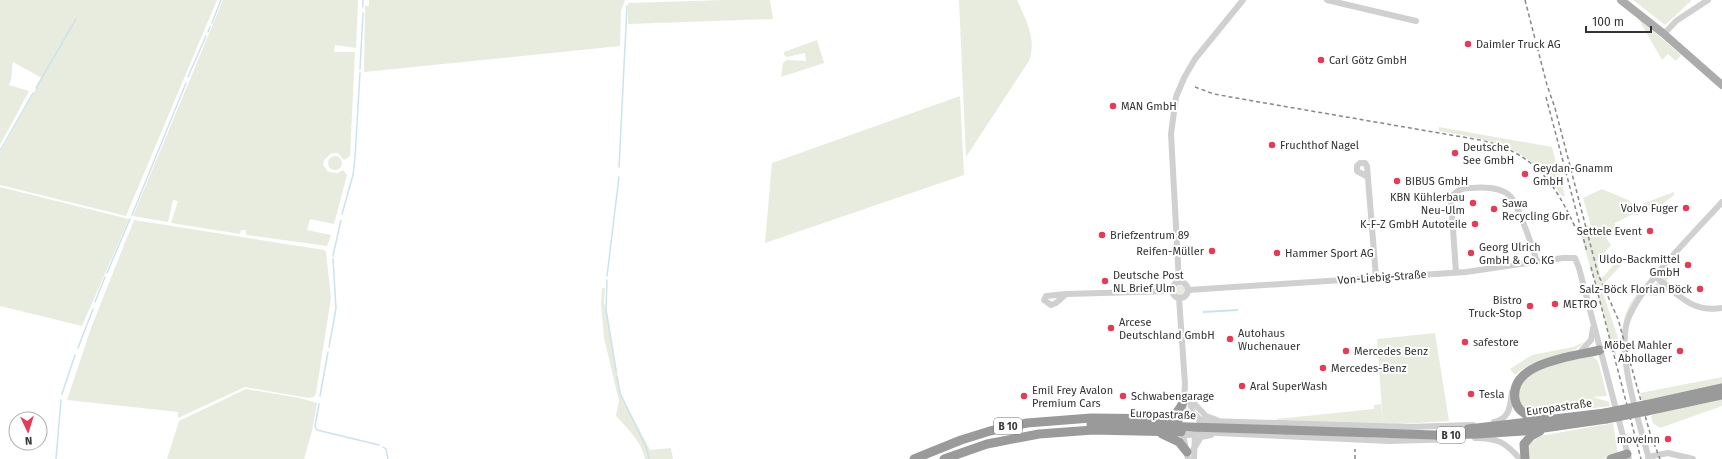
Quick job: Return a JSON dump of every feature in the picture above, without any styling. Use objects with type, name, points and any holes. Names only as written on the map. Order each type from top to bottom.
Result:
[{"type":"highway","points":[[1550,420],[1528,415],[1518,407],[1514,394],[1516,384],[1529,370],[1537,366],[1599,347]]},
{"type":"highway","name":"Europastraße","points":[[1646,408],[1722,388]]},
{"type":"highway","name":"Europastraße","points":[[928,458],[964,445],[1012,432],[1064,425],[1091,424],[1435,435],[1505,433],[1544,428],[1722,395]]},
{"type":"highway","name":"B 10","points":[[1152,419],[1173,415],[1180,410],[1186,399]]},
{"type":"highway","name":"Europastraße","points":[[1397,433],[1461,430],[1550,420],[1606,416]]},
{"type":"highway","name":"B 10","points":[[914,459],[960,440],[1012,426],[1071,419],[1152,419],[1181,417]]},
{"type":"highway","points":[[1471,425],[1510,425]]},
{"type":"highway","points":[[1525,459],[1524,449],[1527,440],[1544,428]]},
{"type":"highway","points":[[944,459],[987,444],[1039,434],[1072,430],[1155,431],[1182,433]]},
{"type":"highway","points":[[1155,431],[1173,438],[1189,454]]},
{"type":"highway","name":"B 10","points":[[1471,438],[1505,433]]},
{"type":"highway","points":[[1611,459],[1628,456]]},
{"type":"main road","points":[[1622,0],[1664,34],[1722,85]]},
{"type":"street","points":[[1179,282],[1171,134],[1174,108],[1180,86],[1195,59],[1244,0]]},
{"type":"street","points":[[1327,0],[1416,21]]},
{"type":"street","points":[[1664,34],[1676,21],[1708,0]]},
{"type":"street","points":[[1368,177],[1376,277]]},
{"type":"street","points":[[1456,272],[1451,200],[1457,191],[1469,188],[1499,190],[1509,194],[1513,199],[1537,262]]},
{"type":"street","points":[[1693,459],[1668,453],[1649,458],[1626,369],[1626,326],[1634,307],[1656,277],[1722,202]]},
{"type":"street","name":"Von-Liebig-Straße","points":[[1188,290],[1456,272],[1575,258],[1594,324]]},
{"type":"street","points":[[1656,277],[1692,306],[1705,309],[1722,308]]},
{"type":"street","points":[[1179,282],[1185,283],[1188,290],[1186,295],[1180,298],[1174,296],[1172,291],[1173,285],[1179,282]]},
{"type":"street","points":[[1066,294],[1172,291]]},
{"type":"street","points":[[1180,298],[1186,399],[1178,425],[1189,454],[1194,459]]},
{"type":"street","points":[[1594,324],[1628,456]]},
{"type":"street","points":[[1581,351],[1590,340],[1594,324]]},
{"type":"street","points":[[1581,351],[1599,347]]},
{"type":"street","name":"Europastraße","points":[[1195,417],[1203,421],[1408,427],[1471,425],[1496,422],[1505,418],[1510,409],[1514,382],[1527,367],[1581,351]]},
{"type":"street","points":[[1186,399],[1199,426],[1195,433],[1189,454]]},
{"type":"street","points":[[1186,399],[1206,416],[1223,421]]},
{"type":"street","points":[[1181,417],[1195,417]]},
{"type":"street","name":"Europastraße","points":[[1195,433],[1211,431],[1222,434],[1396,441],[1471,438],[1497,440],[1510,448],[1520,459]]},
{"type":"street","points":[[1182,433],[1188,435],[1195,433]]},
{"type":"street","points":[[1189,454],[1197,442],[1204,436],[1222,434]]},
{"type":"shaded area","points":[[0,0],[217,0],[126,216],[0,185],[0,153],[42,78],[13,62],[9,85],[29,91],[0,145]]},
{"type":"shaded area","points":[[223,0],[358,0],[356,48],[335,45],[334,52],[355,52],[350,156],[344,160],[338,153],[332,153],[324,160],[323,165],[328,172],[338,173],[343,170],[347,175],[334,224],[310,219],[307,230],[331,235],[327,246],[246,235],[246,230],[241,230],[240,234],[171,223],[178,201],[173,200],[168,222],[133,216]]},
{"type":"shaded area","points":[[369,0],[625,0],[621,11],[620,46],[364,72],[365,6],[369,6]]},
{"type":"shaded area","points":[[770,0],[773,19],[628,24],[628,3]]},
{"type":"shaded area","points":[[959,0],[1017,0],[1029,30],[1032,45],[1029,61],[966,157]]},
{"type":"shaded area","points":[[1633,0],[1691,0],[1691,1],[1665,25]]},
{"type":"shaded area","points":[[1638,18],[1681,55],[1676,61],[1668,54],[1662,60]]},
{"type":"shaded area","points":[[817,40],[824,63],[781,77],[783,63],[787,60],[806,61],[805,53],[787,57],[784,55],[784,52]]},
{"type":"shaded area","points":[[960,96],[964,175],[765,243],[772,163]]},
{"type":"shaded area","points":[[1439,127],[1552,147],[1565,196],[1562,196],[1549,179],[1536,166],[1509,148],[1478,138],[1439,131]]},
{"type":"shaded area","points":[[332,156],[338,156],[342,160],[342,166],[338,170],[332,170],[328,166],[328,160]]},
{"type":"shaded area","points":[[0,187],[129,219],[82,326],[0,306]]},
{"type":"shaded area","points":[[1602,189],[1628,200],[1636,206],[1674,192],[1674,195],[1659,207],[1636,215],[1633,214],[1615,223],[1615,227],[1606,238],[1611,245],[1597,261],[1601,279],[1621,257],[1624,262],[1601,287],[1619,341],[1615,357],[1579,227],[1591,226],[1583,198]]},
{"type":"shaded area","points":[[134,220],[324,250],[326,252],[331,298],[316,393],[314,397],[308,398],[245,387],[178,418],[178,412],[67,400],[91,328]]},
{"type":"shaded area","points":[[1666,272],[1670,276],[1667,281],[1673,286],[1671,291],[1657,296],[1646,295]]},
{"type":"shaded area","points":[[1178,286],[1182,286],[1184,287],[1184,295],[1178,296],[1175,293],[1175,289]]},
{"type":"shaded area","points":[[602,288],[605,288],[604,303],[607,311],[621,395],[650,450],[671,448],[673,459],[645,459],[641,447],[637,441],[616,416],[619,401],[604,338],[601,304]]},
{"type":"shaded area","points":[[1640,289],[1644,292],[1624,332],[1623,326],[1625,315]]},
{"type":"shaded area","points":[[1435,333],[1449,421],[1383,425],[1277,421],[1277,419],[1374,409],[1374,405],[1381,404],[1383,424],[1377,339]]},
{"type":"shaded area","points":[[1585,342],[1577,348],[1560,356],[1532,364],[1515,375],[1510,369],[1532,355],[1573,347]]},
{"type":"shaded area","points":[[1592,356],[1598,361],[1607,396],[1593,397],[1609,402],[1610,406],[1537,415],[1523,408],[1520,402],[1518,386],[1541,367]]},
{"type":"shaded area","points":[[1722,377],[1722,386],[1643,404],[1640,393]]},
{"type":"shaded area","points":[[246,389],[300,398],[317,403],[312,431],[304,459],[167,459],[179,421]]},
{"type":"shaded area","points":[[1722,398],[1722,406],[1660,428],[1653,423],[1651,416],[1661,412]]},
{"type":"shaded area","points":[[1613,423],[1618,454],[1602,459],[1528,459],[1526,447],[1540,436]]},
{"type":"water","points":[[1238,309],[1238,311],[1203,313],[1203,311]]},
{"type":"waterway","points":[[212,23],[221,0]]},
{"type":"waterway","points":[[363,0],[363,7]]},
{"type":"waterway","points":[[619,167],[627,6]]},
{"type":"waterway","points":[[360,69],[363,13]]},
{"type":"waterway","points":[[36,88],[76,19]]},
{"type":"waterway","points":[[208,32],[210,27]]},
{"type":"waterway","points":[[188,77],[206,36]]},
{"type":"waterway","points":[[342,214],[353,175],[360,73]]},
{"type":"waterway","points":[[132,215],[186,83]]},
{"type":"waterway","points":[[0,151],[33,93]]},
{"type":"waterway","points":[[607,276],[619,177]]},
{"type":"waterway","points":[[107,273],[130,219]]},
{"type":"waterway","points":[[333,256],[341,220]]},
{"type":"waterway","points":[[329,347],[336,308],[333,259]]},
{"type":"waterway","points":[[95,302],[105,277]]},
{"type":"waterway","points":[[607,280],[606,310],[616,371]]},
{"type":"waterway","points":[[78,348],[93,309]]},
{"type":"waterway","points":[[320,396],[328,352]]},
{"type":"waterway","points":[[62,394],[75,355]]},
{"type":"waterway","points":[[617,377],[620,393],[647,449],[649,459]]},
{"type":"waterway","points":[[56,459],[61,400]]},
{"type":"waterway","points":[[319,404],[315,426],[317,430],[379,445]]},
{"type":"waterway","points":[[383,447],[386,449],[388,459]]},
{"type":"railway","points":[[1525,0],[1598,274],[1618,319],[1650,433],[1660,459]]},
{"type":"railway","points":[[1195,87],[1214,94],[1480,140],[1499,146],[1515,153],[1540,171],[1559,197],[1576,229]]},
{"type":"railway","points":[[1546,97],[1587,252]]},
{"type":"railway","points":[[1591,267],[1641,459]]},
{"type":"railway","points":[[1355,449],[1355,459]]},
{"type":"place","name":"Daimler Truck AG","points":[[1468,44]]},
{"type":"place","name":"Carl Götz GmbH","points":[[1321,60]]},
{"type":"place","name":"MAN GmbH","points":[[1113,106]]},
{"type":"place","name":"Fruchthof Nagel","points":[[1272,145]]},
{"type":"place","name":"Deutsche See GmbH","points":[[1455,153]]},
{"type":"place","name":"Geydan-Gnamm GmbH","points":[[1525,174]]},
{"type":"place","name":"BIBUS GmbH","points":[[1397,181]]},
{"type":"place","name":"KBN Kühlerbau Neu-Ulm","points":[[1473,203]]},
{"type":"place","name":"Volvo Fuger","points":[[1686,208]]},
{"type":"place","name":"Sawa Recycling Gbr","points":[[1494,209]]},
{"type":"place","name":"K-F-Z GmbH Autoteile","points":[[1475,224]]},
{"type":"place","name":"Settele Event","points":[[1650,231]]},
{"type":"place","name":"Briefzentrum 89","points":[[1102,235]]},
{"type":"place","name":"Reifen-Müller","points":[[1212,251]]},
{"type":"place","name":"Hammer Sport AG","points":[[1277,253]]},
{"type":"place","name":"Georg Ulrich GmbH & Co. KG","points":[[1471,253]]},
{"type":"place","name":"Uldo-Backmittel GmbH","points":[[1688,265]]},
{"type":"place","name":"Deutsche Post NL Brief Ulm","points":[[1105,281]]},
{"type":"place","name":"Salz-Böck Florian Böck","points":[[1700,289]]},
{"type":"place","name":"METRO","points":[[1555,304]]},
{"type":"place","name":"Bistro Truck-Stop","points":[[1530,306]]},
{"type":"place","name":"Arcese Deutschland GmbH","points":[[1111,328]]},
{"type":"place","name":"Autohaus Wuchenauer","points":[[1230,339]]},
{"type":"place","name":"safestore","points":[[1465,342]]},
{"type":"place","name":"Mercedes Benz","points":[[1346,351]]},
{"type":"place","name":"Möbel Mahler Abhollager","points":[[1680,351]]},
{"type":"place","name":"Mercedes-Benz","points":[[1323,368]]},
{"type":"place","name":"Aral SuperWash","points":[[1242,386]]},
{"type":"place","name":"Tesla","points":[[1471,394]]},
{"type":"place","name":"Emil Frey Avalon Premium Cars","points":[[1024,396]]},
{"type":"place","name":"Schwabengarage","points":[[1123,396]]},
{"type":"place","name":"moveInn","points":[[1668,439]]}]
